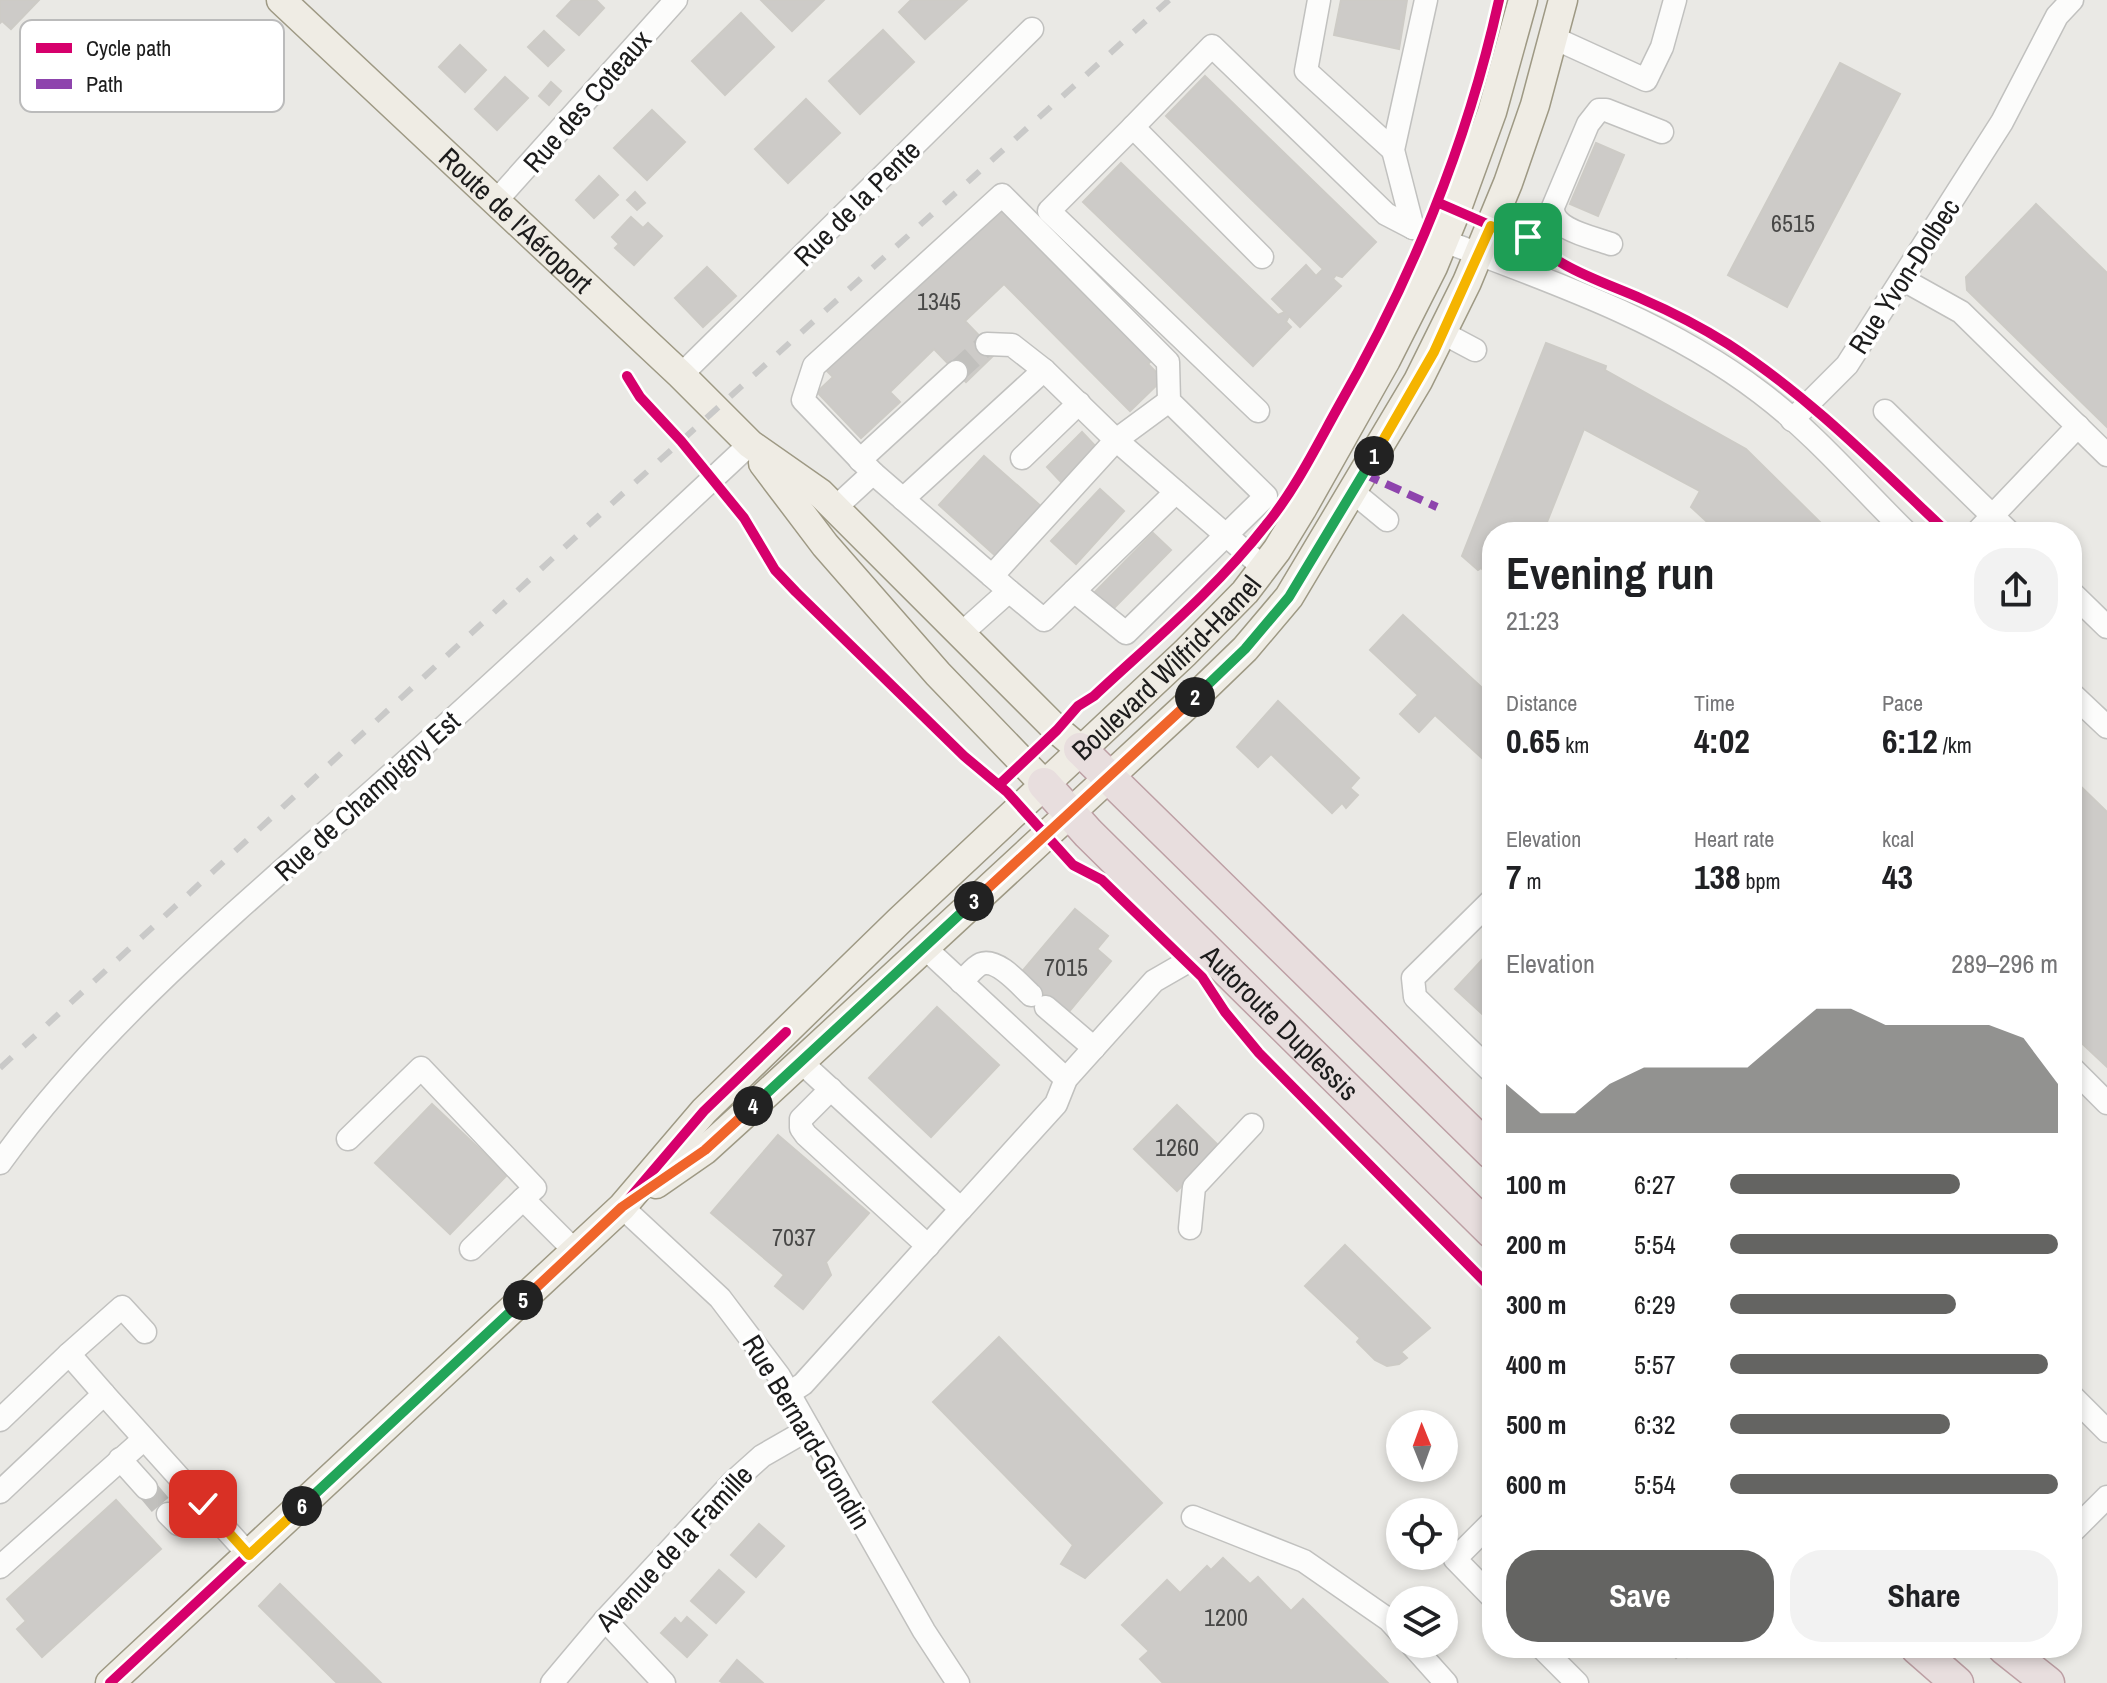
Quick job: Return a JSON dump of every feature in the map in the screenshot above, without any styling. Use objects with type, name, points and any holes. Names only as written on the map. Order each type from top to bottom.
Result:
[{"type":"highway","name":"Route de l'Aéroport","points":[[1080,749],[1109,778]]},
{"type":"highway","name":"Autoroute Duplessis","points":[[1109,778],[1482,1143]]},
{"type":"highway","name":"Route de l'Aéroport","points":[[1044,784],[1070,813]]},
{"type":"highway","name":"Autoroute Duplessis","points":[[1070,813],[1482,1222]]},
{"type":"highway","points":[[1928,1658],[1957,1683]]},
{"type":"highway","points":[[2017,1658],[2048,1683]]},
{"type":"main road","name":"Boulevard Wilfrid-Hamel","points":[[110,1683],[622,1207],[704,1111],[1206,632],[1264,568],[1302,509],[1386,360],[1444,241],[1492,112],[1523,0]]},
{"type":"main road","name":"Boulevard Wilfrid-Hamel","points":[[622,1207],[705,1150],[1109,778],[1245,649],[1276,614],[1313,560],[1443,333],[1479,254],[1522,145],[1563,0]]},
{"type":"main road","name":"Route de l'Aéroport","points":[[296,5],[750,444],[825,545],[938,674],[1044,784]]},
{"type":"main road","name":"Route de l'Aéroport","points":[[750,444],[820,493],[1057,730],[1080,749]]},
{"type":"street","name":"Rue des Coteaux","points":[[496,201],[676,0]]},
{"type":"street","points":[[1319,0],[1306,71],[1393,150]]},
{"type":"street","points":[[1258,411],[1049,211],[1212,46],[1386,214],[1413,228],[1393,150],[1426,0]]},
{"type":"street","points":[[1554,38],[1646,80],[1662,47],[1675,0]]},
{"type":"street","name":"Rue Yvon-Dolbec","points":[[1792,420],[1847,365],[2002,122],[2057,16],[2072,0]]},
{"type":"street","name":"Rue de la Pente","points":[[681,375],[1032,29]]},
{"type":"street","points":[[1611,244],[1565,226],[1552,215],[1588,124],[1599,110],[1606,110],[1662,132]]},
{"type":"street","points":[[1133,127],[1262,257]]},
{"type":"street","points":[[1074,591],[1126,633],[1266,496],[1169,401],[1168,362],[1002,195],[814,366],[803,400],[866,466],[1044,620],[1176,492]]},
{"type":"street","points":[[1444,241],[1670,335],[1747,383],[1792,420],[1896,522]]},
{"type":"street","points":[[1902,279],[1961,312],[2107,455]]},
{"type":"street","points":[[1443,333],[1475,350]]},
{"type":"street","points":[[987,344],[1012,345],[1044,370],[1116,440],[1264,568]]},
{"type":"street","points":[[903,499],[1044,370]]},
{"type":"street","points":[[835,508],[866,466],[956,372]]},
{"type":"street","points":[[992,576],[1116,440],[1169,401]]},
{"type":"street","points":[[1022,458],[1079,403]]},
{"type":"street","points":[[1885,411],[1988,522]]},
{"type":"street","points":[[1997,522],[2078,426]]},
{"type":"street","name":"Rue de Champigny Est","points":[[0,1163],[33,1117],[98,1041],[256,894],[514,664],[750,444]]},
{"type":"street","points":[[1353,492],[1387,520]]},
{"type":"street","points":[[962,633],[1009,591]]},
{"type":"street","points":[[2082,603],[2107,627]]},
{"type":"street","points":[[2082,703],[2106,724]]},
{"type":"street","points":[[1482,910],[1413,978],[1415,997],[1482,1062]]},
{"type":"street","points":[[789,1393],[803,1384],[1056,1104],[1066,1079],[1154,981],[1187,962],[1202,945]]},
{"type":"street","points":[[924,947],[1066,1079]]},
{"type":"street","points":[[961,982],[980,964],[996,965],[1094,1048]]},
{"type":"street","points":[[801,1062],[961,1209]]},
{"type":"street","points":[[348,1139],[421,1068],[535,1188],[471,1249]]},
{"type":"street","points":[[2082,1078],[2107,1103]]},
{"type":"street","points":[[831,1089],[801,1119],[801,1128],[928,1246]]},
{"type":"street","points":[[1190,1228],[1194,1187],[1252,1125]]},
{"type":"street","points":[[523,1199],[575,1251]]},
{"type":"street","name":"Rue Bernard-Grondin","points":[[622,1207],[720,1298],[760,1348],[789,1393],[924,1631],[958,1683]]},
{"type":"street","points":[[0,1420],[122,1307],[145,1332]]},
{"type":"street","points":[[69,1354],[249,1555]]},
{"type":"street","points":[[3,1484],[104,1394]]},
{"type":"street","points":[[2082,1406],[2107,1431]]},
{"type":"street","name":"Avenue de la Famille","points":[[552,1683],[605,1620],[733,1482],[762,1456],[809,1429]]},
{"type":"street","points":[[0,1567],[144,1439]]},
{"type":"street","points":[[120,1459],[146,1488]]},
{"type":"street","points":[[2082,1522],[2107,1497]]},
{"type":"street","points":[[168,1514],[178,1524],[203,1504]]},
{"type":"street","points":[[1193,1517],[1304,1561],[1386,1618]]},
{"type":"street","points":[[1482,1532],[1455,1559],[1482,1587]]},
{"type":"street","points":[[605,1620],[664,1683]]},
{"type":"street","points":[[1424,1658],[1446,1683]]},
{"type":"street","points":[[1552,1658],[1577,1683]]},
{"type":"building","points":[[0,0],[39,0],[11,29],[2,21],[0,23]]},
{"type":"building","points":[[572,0],[596,0],[604,8],[579,35],[557,16]]},
{"type":"building","points":[[761,0],[824,0],[792,31]]},
{"type":"building","points":[[911,0],[967,0],[925,39],[899,12]]},
{"type":"building","points":[[1341,0],[1407,0],[1399,49],[1334,35]]},
{"type":"building","points":[[741,13],[774,47],[725,95],[692,61]]},
{"type":"building","points":[[883,30],[914,62],[860,114],[829,81]]},
{"type":"building","points":[[544,31],[564,50],[548,66],[528,47]]},
{"type":"building","points":[[460,45],[486,70],[465,92],[439,67]]},
{"type":"building","points":[[1840,63],[1900,94],[1787,307],[1728,275]]},
{"type":"building","points":[[1205,76],[1376,242],[1342,277],[1336,275],[1333,279],[1341,286],[1300,327],[1289,316],[1286,322],[1291,327],[1253,366],[1083,202],[1121,163],[1278,315],[1285,312],[1272,299],[1306,265],[1316,276],[1323,269],[1166,116]]},
{"type":"building","points":[[505,77],[528,98],[497,130],[475,109]]},
{"type":"building","points":[[551,82],[561,91],[549,105],[539,96]]},
{"type":"building","points":[[806,99],[840,133],[788,183],[755,149]]},
{"type":"building","points":[[652,110],[685,142],[647,180],[614,148]]},
{"type":"building","points":[[1596,143],[1624,155],[1598,216],[1570,204]]},
{"type":"building","points":[[599,176],[618,195],[594,218],[576,200]]},
{"type":"building","points":[[635,192],[645,203],[637,210],[627,200]]},
{"type":"building","points":[[1003,202],[1157,355],[1148,364],[1163,379],[1130,411],[1004,284],[965,321],[996,353],[966,382],[934,349],[890,392],[900,402],[861,438],[817,392],[833,377],[823,367]]},
{"type":"building","points":[[2036,204],[2107,273],[2107,427],[1967,290],[1966,277]]},
{"type":"building","points":[[631,217],[643,228],[648,223],[662,236],[634,265],[615,248],[619,244],[612,237]]},
{"type":"building","points":[[707,267],[736,296],[703,327],[675,298]]},
{"type":"building","points":[[1546,343],[1606,366],[1605,370],[1746,449],[1820,522],[1707,522],[1691,507],[1700,491],[1584,429],[1547,522],[1482,522],[1482,569],[1478,570],[1462,556]]},
{"type":"building","points":[[1082,432],[1099,450],[1063,484],[1047,467]]},
{"type":"building","points":[[984,456],[1043,508],[998,558],[939,505]]},
{"type":"building","points":[[1100,489],[1124,511],[1076,564],[1051,541]]},
{"type":"building","points":[[1153,533],[1171,550],[1112,610],[1094,593]]},
{"type":"building","points":[[1403,615],[1482,688],[1482,758],[1435,715],[1419,732],[1400,714],[1418,695],[1370,650]]},
{"type":"building","points":[[1278,701],[1359,778],[1350,788],[1358,795],[1346,808],[1342,803],[1332,813],[1271,754],[1258,767],[1237,747]]},
{"type":"building","points":[[2082,788],[2107,812],[2107,1067],[2082,1043]]},
{"type":"building","points":[[1075,909],[1108,936],[1097,949],[1111,961],[1067,1014],[1020,974]]},
{"type":"building","points":[[1482,960],[1482,1014],[1455,989]]},
{"type":"building","points":[[937,1007],[999,1065],[931,1137],[869,1078]]},
{"type":"building","points":[[432,1104],[507,1175],[450,1234],[375,1163]]},
{"type":"building","points":[[1177,1105],[1220,1147],[1177,1191],[1134,1149]]},
{"type":"building","points":[[778,1135],[869,1213],[826,1262],[831,1275],[803,1309],[775,1286],[784,1275],[711,1213]]},
{"type":"building","points":[[1345,1245],[1430,1328],[1401,1352],[1407,1358],[1399,1364],[1387,1366],[1375,1360],[1357,1342],[1360,1338],[1305,1286]]},
{"type":"building","points":[[999,1337],[1162,1503],[1085,1578],[1061,1564],[1073,1545],[933,1402]]},
{"type":"building","points":[[116,1500],[161,1549],[42,1657],[17,1629],[26,1621],[7,1599]]},
{"type":"building","points":[[759,1524],[784,1546],[756,1577],[731,1555]]},
{"type":"building","points":[[1223,1558],[1250,1584],[1258,1577],[1291,1611],[1303,1599],[1388,1683],[1163,1683],[1140,1659],[1149,1651],[1122,1625],[1167,1580],[1180,1593],[1207,1566],[1211,1570]]},
{"type":"building","points":[[719,1570],[744,1592],[716,1623],[691,1601]]},
{"type":"building","points":[[280,1584],[381,1683],[337,1683],[259,1606]]},
{"type":"building","points":[[687,1617],[707,1635],[687,1657],[661,1633],[675,1618],[681,1624]]},
{"type":"building","points":[[737,1660],[763,1683],[720,1681]]},
{"type":"tunnel","points":[[956,372],[987,344]]},
{"type":"tunnel","points":[[146,1488],[168,1514]]},
{"type":"railway","points":[[0,1068],[619,497],[1169,0]]},
{"type":"marked path","points":[[1364,474],[1437,507]]},
{"type":"cycle path","points":[[999,785],[1078,706],[1094,696],[1205,593],[1247,548],[1295,484],[1363,362],[1412,262],[1453,161],[1486,55],[1499,0]]},
{"type":"cycle path","points":[[1439,203],[1508,233],[1522,229],[1561,263],[1675,314],[1728,344],[1815,409],[1937,522]]},
{"type":"cycle path","points":[[627,376],[640,397],[681,441],[744,518],[775,570],[964,756],[1007,792],[1073,865],[1102,880],[1202,977],[1225,1012],[1259,1053],[1482,1279]]},
{"type":"cycle path","points":[[110,1683],[622,1207],[704,1111],[786,1032]]},
{"type":"route","points":[[203,1504],[249,1555],[622,1207],[705,1150],[1187,705],[1276,614],[1313,560],[1434,352],[1491,226],[1508,233],[1522,229],[1528,237]]}]
